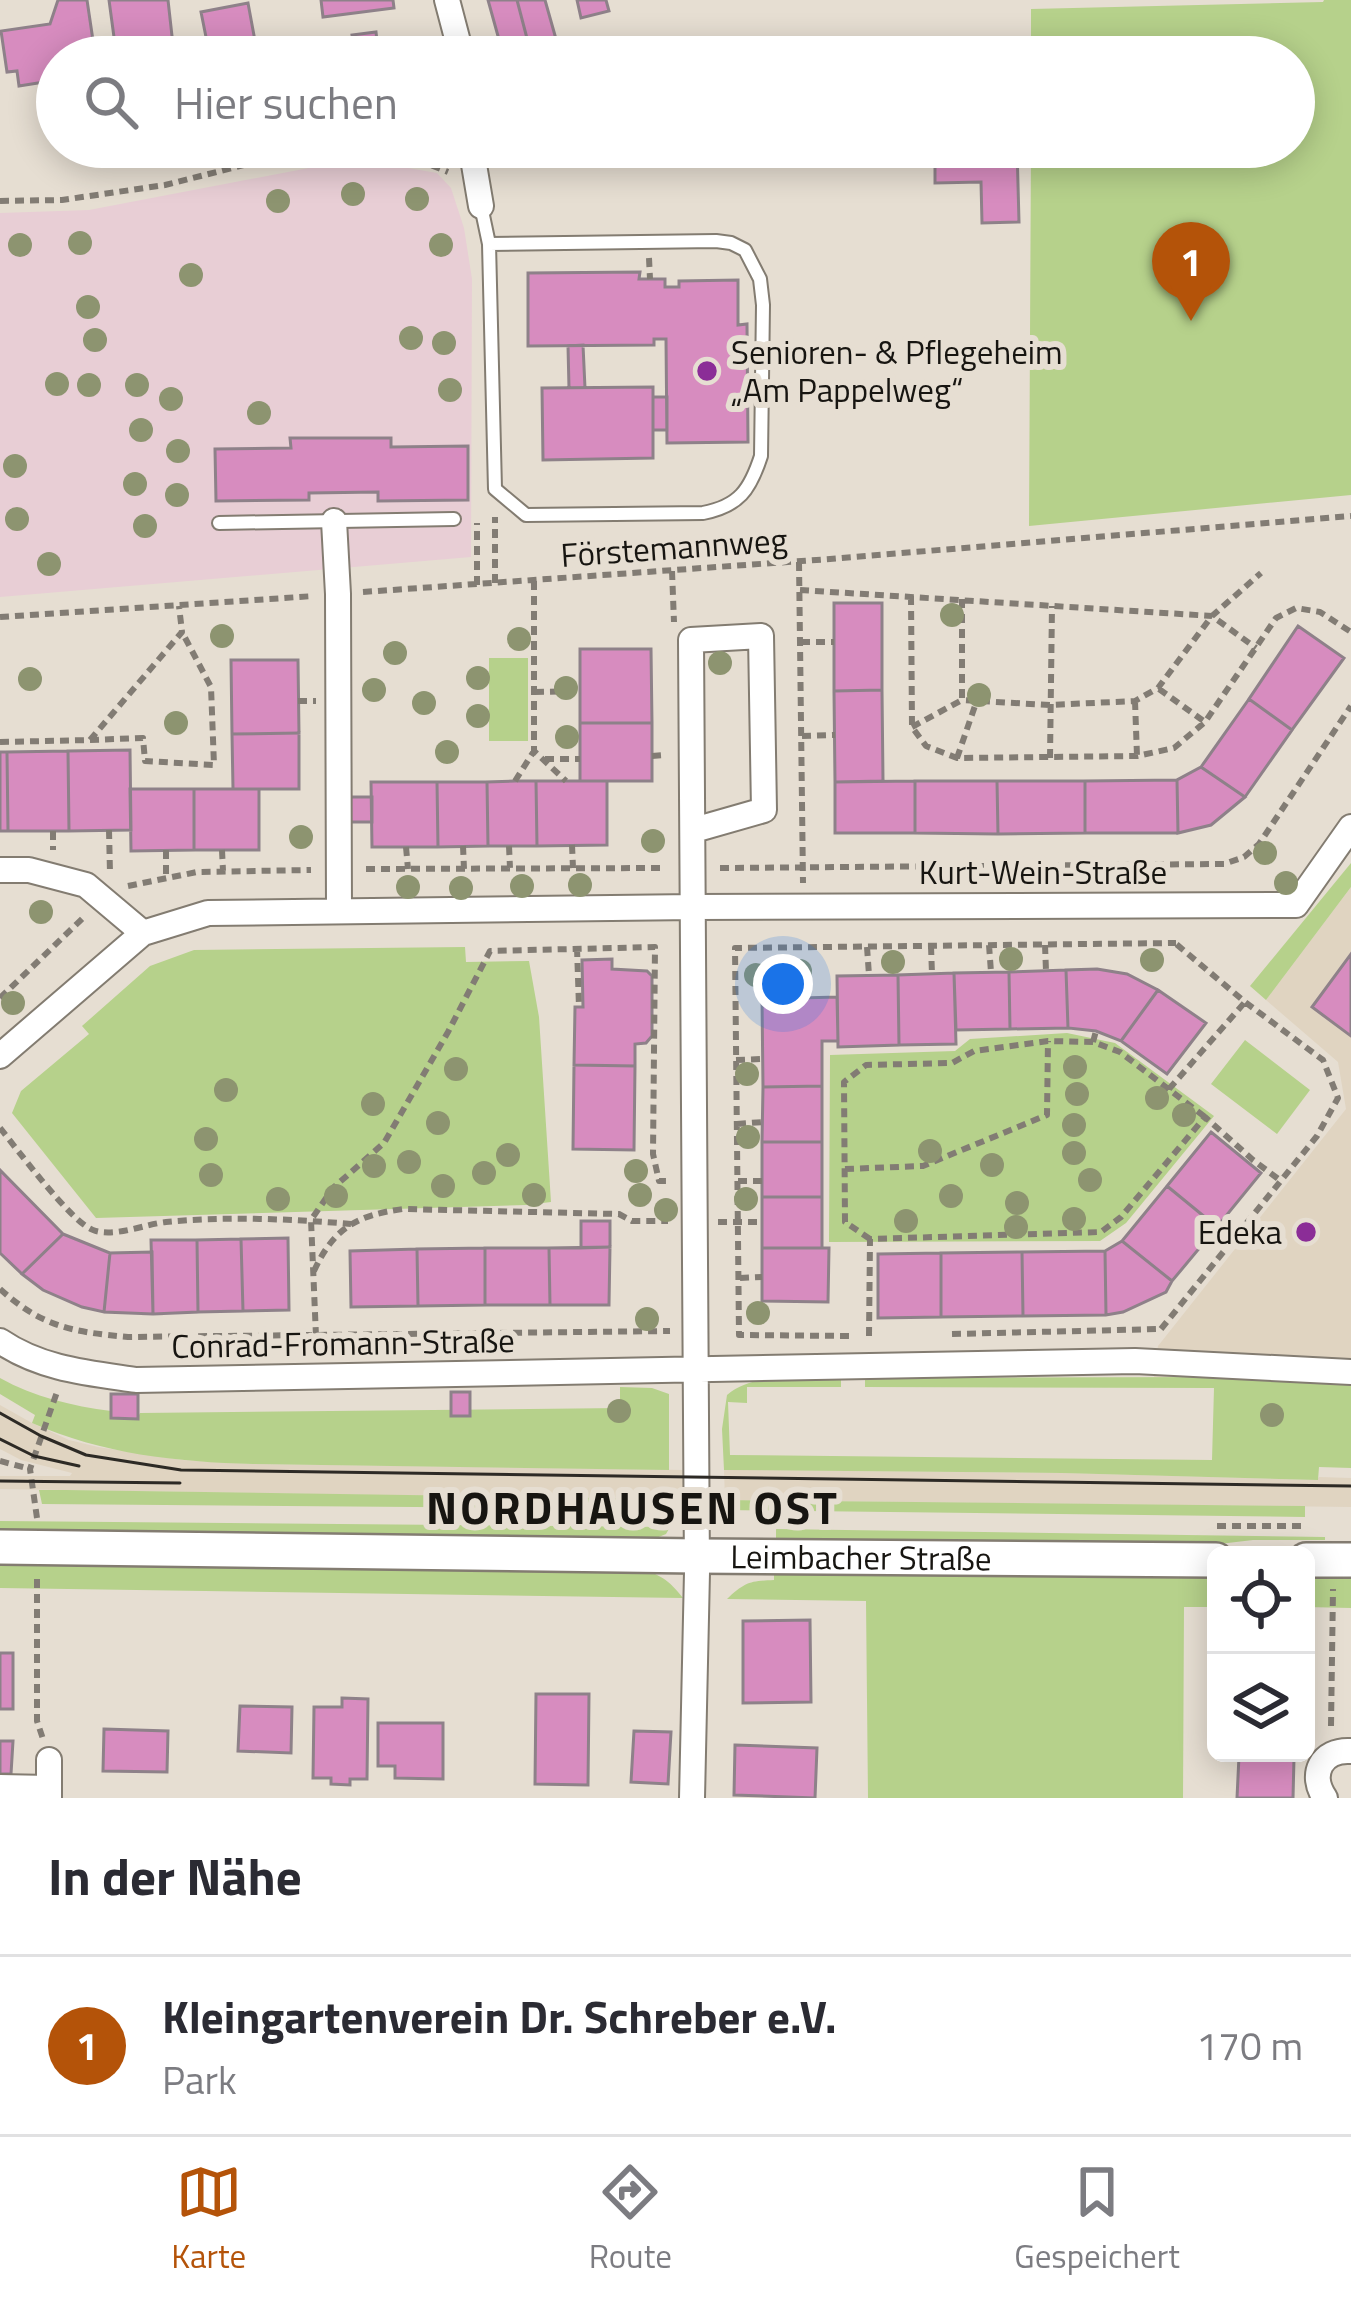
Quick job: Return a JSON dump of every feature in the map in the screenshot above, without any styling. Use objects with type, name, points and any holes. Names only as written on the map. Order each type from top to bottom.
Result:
[{"type":"street","points":[[447,0],[456,36]]},
{"type":"street","points":[[475,168],[481,206]]},
{"type":"street","points":[[334,521],[339,910]]},
{"type":"street","points":[[692,1798],[697,1556],[691,640],[761,636],[764,810],[694,830]]},
{"type":"street","name":"Kurt-Wein-Straße","points":[[694,907],[1296,905],[1351,827]]},
{"type":"street","points":[[0,870],[29,870],[86,885],[143,933]]},
{"type":"street","points":[[0,1057],[143,933],[208,913],[694,907]]},
{"type":"street","name":"Conrad-Fromann-Straße","points":[[0,1341],[64,1370],[136,1380],[1135,1361],[1351,1372]]},
{"type":"street","name":"Leimbacher Straße","points":[[0,1547],[1207,1560]]},
{"type":"street","points":[[1325,1798],[1317,1785],[1319,1767],[1341,1752]]},
{"type":"street","points":[[0,1787],[49,1793],[49,1760]]},
{"type":"lane","points":[[481,206],[489,244],[496,489],[526,515],[703,514],[724,509],[743,493],[761,457],[763,305],[760,279],[745,250],[716,241],[489,244]]},
{"type":"lane","points":[[219,523],[454,519]]},
{"type":"path","points":[[0,201],[62,200],[165,185],[232,168]]},
{"type":"path","points":[[494,584],[496,489]]},
{"type":"path","points":[[454,519],[477,509],[477,585]]},
{"type":"path","name":"Förstemannweg","points":[[0,617],[672,572],[1351,516]]},
{"type":"path","points":[[800,562],[802,906]]},
{"type":"path","points":[[672,572],[674,622]]},
{"type":"path","points":[[912,727],[962,700],[1050,706],[1135,701],[1158,688],[1212,616],[1262,573]]},
{"type":"path","points":[[515,782],[534,752],[534,581]]},
{"type":"path","points":[[800,590],[1212,616],[1256,648]]},
{"type":"path","points":[[911,596],[912,727],[926,746],[957,758],[1137,756],[1174,748],[1205,722],[1276,618],[1295,608],[1320,612],[1351,632]]},
{"type":"path","points":[[962,599],[962,700]]},
{"type":"path","points":[[0,742],[143,738],[145,761],[214,765],[211,687],[182,632],[179,606]]},
{"type":"path","points":[[1049,758],[1052,606]]},
{"type":"path","points":[[90,740],[182,632]]},
{"type":"path","points":[[801,642],[834,643]]},
{"type":"path","points":[[1158,688],[1205,722]]},
{"type":"path","points":[[535,692],[580,691]]},
{"type":"path","points":[[957,758],[977,700]]},
{"type":"path","points":[[1135,701],[1137,756]]},
{"type":"path","points":[[694,868],[1224,864],[1244,857],[1259,844],[1351,706]]},
{"type":"path","points":[[802,736],[835,736]]},
{"type":"path","points":[[534,752],[566,781]]},
{"type":"path","points":[[542,760],[580,759]]},
{"type":"path","points":[[109,830],[110,883]]},
{"type":"path","points":[[53,831],[53,850]]},
{"type":"path","points":[[572,845],[573,868]]},
{"type":"path","points":[[463,846],[464,869]]},
{"type":"path","points":[[509,846],[510,868]]},
{"type":"path","points":[[406,847],[408,869]]},
{"type":"path","points":[[166,850],[166,878]]},
{"type":"path","points":[[222,850],[223,871]]},
{"type":"path","points":[[1135,1361],[1317,1136],[1338,1098],[1322,1060],[1176,943],[1141,904]]},
{"type":"path","points":[[870,1239],[869,1336],[739,1335],[735,948],[1176,943]]},
{"type":"path","points":[[1045,945],[1046,971]]},
{"type":"path","points":[[868,946],[869,975]]},
{"type":"path","points":[[931,946],[932,974]]},
{"type":"path","points":[[989,946],[991,972]]},
{"type":"path","points":[[316,1336],[311,1220],[333,1188],[384,1143],[490,951],[655,947],[653,1154],[659,1181],[696,1181]]},
{"type":"path","points":[[577,948],[579,1007]]},
{"type":"path","points":[[1169,1089],[1245,1002]]},
{"type":"path","points":[[1093,1042],[1096,1030]]},
{"type":"path","points":[[1205,1117],[1121,1217],[1101,1232],[870,1239],[845,1222],[844,1082],[866,1065],[952,1063],[974,1051],[1048,1041],[1093,1042],[1145,1065],[1281,1180]]},
{"type":"path","points":[[845,1169],[923,1166],[1047,1115],[1048,1041]]},
{"type":"path","points":[[736,1060],[763,1059]]},
{"type":"path","points":[[737,1124],[763,1122]]},
{"type":"path","points":[[0,1128],[58,1199],[91,1230],[110,1232],[167,1222],[352,1224]]},
{"type":"path","points":[[738,1181],[762,1180]]},
{"type":"path","points":[[313,1273],[336,1236],[352,1224],[369,1214],[404,1209],[619,1214],[632,1221],[762,1222]]},
{"type":"path","points":[[740,1278],[762,1277]]},
{"type":"path","points":[[0,1288],[42,1318],[78,1333],[128,1337],[695,1333]]},
{"type":"path","points":[[937,1334],[1161,1328]]},
{"type":"path","points":[[49,1760],[37,1721],[37,1514],[30,1469],[64,1370]]},
{"type":"path","points":[[0,1462],[30,1469]]},
{"type":"path","points":[[1330,1560],[1341,1752]]},
{"type":"shaded area","points":[[309,168],[408,168],[437,173],[451,188],[464,228],[472,279],[471,557],[0,597],[0,213],[89,210]]},
{"type":"shaded area","points":[[1351,887],[1351,1384],[1154,1377],[1158,1346],[1346,1109],[1338,1062],[1266,1000]]},
{"type":"shaded area","points":[[0,1405],[69,1440],[182,1460],[686,1470],[687,1500],[0,1489],[0,1476],[72,1473],[21,1460],[0,1449]]},
{"type":"shaded area","points":[[724,1470],[1351,1478],[1351,1507],[725,1500]]},
{"type":"green space","points":[[1351,0],[1351,495],[1029,526],[1031,168],[1315,168],[1315,36],[1031,36],[1031,9]]},
{"type":"green space","points":[[489,658],[528,658],[528,741],[489,741]]},
{"type":"green space","points":[[1351,863],[1351,887],[1266,1000],[1250,986]]},
{"type":"green space","points":[[465,947],[466,962],[529,961],[539,1017],[551,1202],[96,1218],[12,1113],[21,1091],[89,1034],[82,1026],[150,966],[194,950]]},
{"type":"green space","points":[[1067,1033],[1115,1043],[1214,1116],[1126,1223],[1100,1241],[829,1242],[830,1055],[955,1051],[970,1039]]},
{"type":"green space","points":[[1245,1040],[1310,1090],[1277,1134],[1211,1084]]},
{"type":"green space","points":[[1215,1377],[1351,1384],[1351,1468],[1319,1467],[1318,1480],[724,1470],[722,1429],[727,1395],[766,1379],[841,1378],[841,1387],[747,1387],[747,1403],[728,1402],[730,1455],[1212,1460],[1214,1388],[865,1387],[865,1378]]},
{"type":"green space","points":[[0,1378],[54,1400],[111,1411],[112,1418],[137,1419],[140,1413],[620,1408],[620,1387],[652,1388],[669,1394],[669,1470],[253,1464],[168,1458],[85,1442],[32,1423],[35,1415],[0,1394]]},
{"type":"green space","points":[[39,1490],[670,1499],[666,1509],[42,1504]]},
{"type":"green space","points":[[725,1500],[1305,1506],[1305,1517],[724,1510]]},
{"type":"green space","points":[[0,1521],[670,1527],[666,1534],[649,1541],[0,1534]]},
{"type":"green space","points":[[776,1529],[1325,1540],[1253,1540],[1177,1549],[776,1542]]},
{"type":"green space","points":[[0,1560],[637,1569],[663,1578],[683,1598],[0,1588]]},
{"type":"green space","points":[[774,1570],[1207,1575],[1207,1607],[1184,1607],[1183,1798],[868,1798],[866,1601],[727,1599],[748,1584],[774,1580]]},
{"type":"green space","points":[[1315,1576],[1351,1577],[1351,1608],[1315,1607]]},
{"type":"building","points":[[58,0],[87,0],[92,36],[36,36],[36,83],[19,86],[17,71],[7,72],[1,31],[50,24]]},
{"type":"building","points":[[109,0],[168,0],[172,36],[114,36]]},
{"type":"building","points":[[321,0],[393,0],[394,8],[323,17]]},
{"type":"building","points":[[488,0],[517,0],[526,36],[498,36]]},
{"type":"building","points":[[517,0],[545,0],[555,36],[526,36]]},
{"type":"building","points":[[577,0],[606,0],[609,11],[581,18]]},
{"type":"building","points":[[248,3],[254,36],[206,36],[201,12]]},
{"type":"building","points":[[935,168],[1018,168],[1019,222],[982,223],[981,182],[935,183]]},
{"type":"building","name":"Senioren- & Pflegeheim „Am Pappelweg“","points":[[640,272],[639,279],[665,279],[665,287],[679,287],[679,281],[738,280],[738,325],[747,324],[748,442],[667,443],[666,339],[654,339],[654,345],[528,346],[528,273]]},
{"type":"building","points":[[583,345],[585,388],[569,388],[568,346]]},
{"type":"building","points":[[653,387],[653,458],[543,460],[542,388]]},
{"type":"building","points":[[653,397],[667,397],[667,430],[653,430]]},
{"type":"building","points":[[290,438],[391,438],[391,447],[468,446],[468,500],[378,501],[378,492],[309,493],[309,500],[216,501],[215,449],[291,448]]},
{"type":"building","points":[[834,603],[882,603],[882,690],[834,691]]},
{"type":"building","points":[[1298,626],[1344,658],[1292,730],[1249,699]]},
{"type":"building","points":[[580,649],[651,649],[652,723],[580,723]]},
{"type":"building","points":[[231,660],[298,660],[299,733],[232,734]]},
{"type":"building","points":[[882,690],[883,781],[835,782],[834,691]]},
{"type":"building","points":[[1249,699],[1292,730],[1245,797],[1201,767]]},
{"type":"building","points":[[580,723],[652,723],[652,781],[580,781]]},
{"type":"building","points":[[299,733],[299,789],[233,789],[232,734]]},
{"type":"building","points":[[130,750],[131,830],[69,831],[68,751]]},
{"type":"building","points":[[68,751],[69,831],[8,831],[7,752]]},
{"type":"building","points":[[0,752],[7,752],[8,831],[0,831]]},
{"type":"building","points":[[1201,767],[1245,797],[1211,825],[1178,833],[1177,780]]},
{"type":"building","points":[[1177,780],[1178,833],[1085,833],[1085,781]]},
{"type":"building","points":[[536,781],[537,846],[488,846],[487,782]]},
{"type":"building","points":[[536,781],[607,781],[607,845],[537,846]]},
{"type":"building","points":[[915,781],[997,781],[998,834],[915,833]]},
{"type":"building","points":[[915,781],[915,833],[835,833],[835,782]]},
{"type":"building","points":[[997,781],[1085,781],[1085,833],[998,834]]},
{"type":"building","points":[[371,782],[437,782],[438,847],[372,847]]},
{"type":"building","points":[[437,782],[487,782],[488,846],[438,847]]},
{"type":"building","points":[[130,789],[194,789],[194,850],[131,851]]},
{"type":"building","points":[[194,789],[259,789],[259,850],[194,850]]},
{"type":"building","points":[[347,797],[372,797],[372,822],[348,822]]},
{"type":"building","points":[[1351,954],[1351,1036],[1312,1007]]},
{"type":"building","points":[[612,959],[612,969],[647,971],[652,976],[652,1036],[646,1043],[635,1044],[635,1066],[574,1065],[575,1007],[583,1007],[582,960]]},
{"type":"building","points":[[1066,970],[1127,974],[1158,990],[1121,1041],[1096,1031],[1068,1028]]},
{"type":"building","points":[[1066,970],[1068,1028],[1010,1029],[1009,972]]},
{"type":"building","points":[[1009,972],[1010,1029],[956,1030],[954,973]]},
{"type":"building","points":[[954,973],[956,1044],[899,1045],[898,975]]},
{"type":"building","points":[[898,975],[899,1045],[838,1047],[837,976]]},
{"type":"building","points":[[1158,990],[1206,1023],[1167,1074],[1121,1041]]},
{"type":"building","points":[[837,997],[838,1041],[822,1041],[822,1086],[763,1087],[762,999]]},
{"type":"building","points":[[574,1065],[635,1066],[634,1150],[573,1149]]},
{"type":"building","points":[[822,1086],[822,1142],[762,1142],[763,1087]]},
{"type":"building","points":[[1211,1132],[1261,1173],[1217,1227],[1167,1186]]},
{"type":"building","points":[[762,1142],[822,1142],[822,1197],[762,1197]]},
{"type":"building","points":[[0,1170],[63,1234],[22,1274],[0,1253]]},
{"type":"building","points":[[1167,1186],[1217,1227],[1172,1281],[1122,1241]]},
{"type":"building","points":[[762,1197],[822,1197],[822,1248],[762,1248]]},
{"type":"building","points":[[581,1221],[610,1221],[610,1247],[581,1248]]},
{"type":"building","points":[[63,1234],[110,1253],[104,1312],[43,1290],[22,1274]]},
{"type":"building","points":[[288,1238],[289,1310],[243,1311],[241,1239]]},
{"type":"building","points":[[241,1239],[243,1311],[198,1312],[197,1240]]},
{"type":"building","points":[[151,1240],[197,1240],[198,1312],[153,1314]]},
{"type":"building","points":[[1122,1241],[1172,1281],[1166,1292],[1106,1315],[1105,1251]]},
{"type":"building","points":[[610,1247],[609,1305],[550,1305],[549,1248]]},
{"type":"building","points":[[485,1248],[549,1248],[550,1305],[485,1305]]},
{"type":"building","points":[[485,1248],[485,1305],[418,1306],[417,1249]]},
{"type":"building","points":[[762,1248],[829,1248],[828,1302],[762,1301]]},
{"type":"building","points":[[417,1249],[418,1306],[351,1307],[350,1251]]},
{"type":"building","points":[[1105,1251],[1106,1315],[1023,1316],[1022,1252]]},
{"type":"building","points":[[152,1252],[153,1314],[104,1312],[110,1253]]},
{"type":"building","points":[[1022,1252],[1023,1316],[941,1317],[941,1253]]},
{"type":"building","points":[[941,1253],[941,1317],[878,1318],[878,1254]]},
{"type":"building","points":[[451,1392],[470,1392],[470,1416],[451,1416]]},
{"type":"building","points":[[111,1394],[138,1394],[138,1419],[111,1418]]},
{"type":"building","points":[[810,1620],[811,1702],[743,1703],[743,1621]]},
{"type":"building","points":[[0,1653],[13,1653],[13,1709],[0,1709]]},
{"type":"building","points":[[536,1694],[589,1694],[588,1785],[535,1784]]},
{"type":"building","points":[[342,1698],[368,1699],[367,1779],[350,1779],[350,1785],[313,1778],[314,1707],[342,1707]]},
{"type":"building","points":[[240,1706],[292,1707],[291,1753],[238,1751]]},
{"type":"building","points":[[378,1723],[443,1723],[443,1779],[395,1778],[395,1766],[378,1766]]},
{"type":"building","points":[[104,1729],[168,1731],[167,1772],[103,1771]]},
{"type":"building","points":[[634,1731],[671,1732],[668,1784],[631,1782]]},
{"type":"building","points":[[0,1741],[13,1741],[11,1774],[0,1774]]},
{"type":"building","points":[[735,1745],[817,1748],[815,1798],[734,1795]]},
{"type":"building","points":[[1239,1762],[1294,1762],[1293,1798],[1237,1798]]},
{"type":"tram line","points":[[0,1413],[86,1455],[181,1470],[1351,1486]]},
{"type":"tram line","points":[[0,1439],[34,1456],[79,1466]]},
{"type":"tram line","points":[[0,1481],[180,1483]]},
{"type":"place","name":"Kleingartenverein Dr. Schreber e.V.","points":[[1191,321]]},
{"type":"place","name":"Senioren- & Pflegeheim „Am Pappelweg“","points":[[707,371]]},
{"type":"place","name":"Edeka","points":[[1306,1232]]},
{"type":"district","name":"NORDHAUSEN OST","points":[[633,1508]]}]
